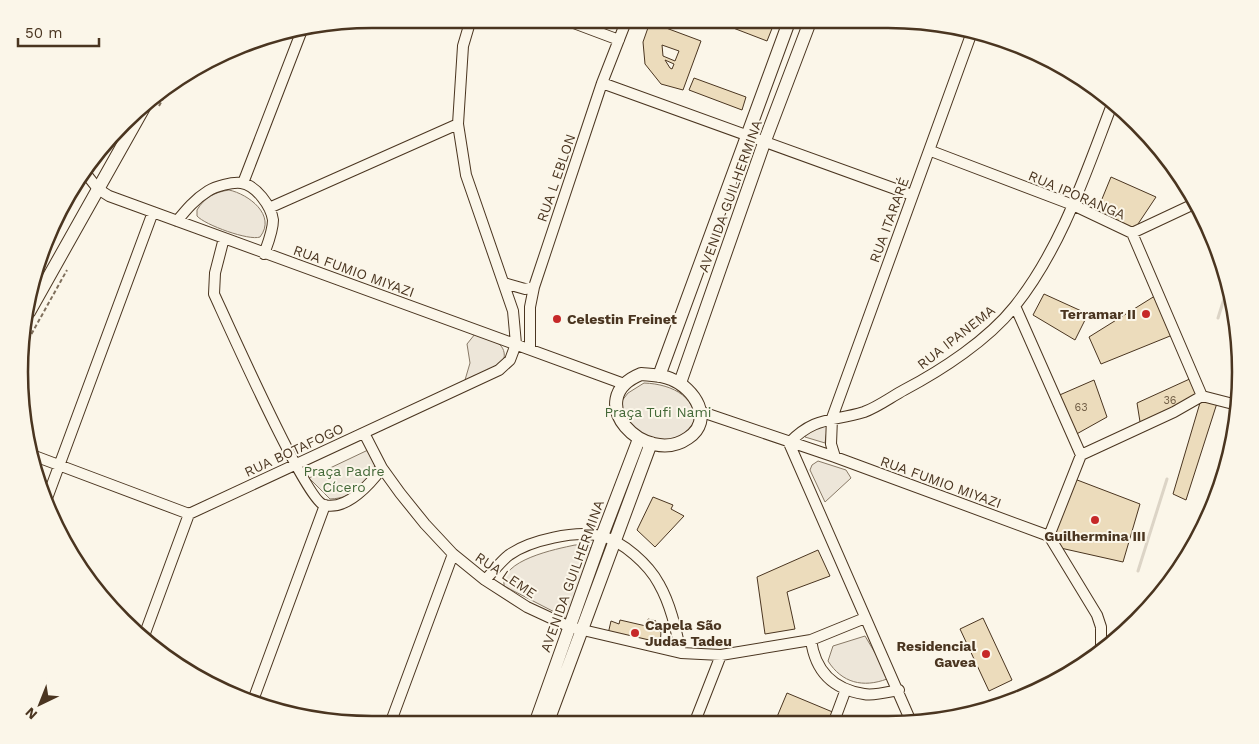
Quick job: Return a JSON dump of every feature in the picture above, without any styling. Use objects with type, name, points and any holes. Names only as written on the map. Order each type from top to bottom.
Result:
[{"type":"street","points":[[468,28],[463,46],[458,124],[466,175],[513,311],[516,344]]},
{"type":"street","points":[[587,28],[619,40]]},
{"type":"street","name":"RUA L EBLON","points":[[530,349],[530,307],[534,287],[602,83],[624,28]]},
{"type":"street","name":"AVENIDA GUILHERMINA","points":[[659,376],[787,28]]},
{"type":"street","name":"AVENIDA GUILHERMINA","points":[[680,383],[764,143],[808,28]]},
{"type":"street","points":[[243,183],[300,35]]},
{"type":"street","name":"RUA ITARARÉ","points":[[835,457],[831,444],[832,418],[912,194],[931,150],[970,38]]},
{"type":"street","points":[[602,83],[764,143],[912,194]]},
{"type":"street","name":"RUA IPANEMA","points":[[789,443],[802,430],[832,418],[848,417],[867,410],[930,376],[994,328],[1015,306],[1048,257],[1073,206],[1110,110]]},
{"type":"street","points":[[35,301],[137,120]]},
{"type":"street","points":[[269,208],[458,124]]},
{"type":"street","name":"RUA IPORANGA","points":[[931,150],[1073,206],[1132,233],[1202,396]]},
{"type":"street","name":"RUA FUMIO MIYAZI","points":[[89,177],[98,189],[108,196],[624,384]]},
{"type":"street","points":[[177,221],[192,203],[209,190],[233,183],[243,183],[254,189],[269,208],[273,219],[272,231],[264,254]]},
{"type":"street","points":[[1132,233],[1189,207]]},
{"type":"street","points":[[49,492],[153,212]]},
{"type":"street","points":[[224,238],[214,273],[214,294],[295,464],[316,500],[325,506],[339,504],[356,496],[382,468]]},
{"type":"street","points":[[40,279],[44,284]]},
{"type":"street","points":[[504,282],[518,288],[534,287]]},
{"type":"street","points":[[1015,306],[1081,455]]},
{"type":"street","name":"RUA BOTAFOGO","points":[[189,514],[499,370],[510,360],[516,344]]},
{"type":"street","points":[[641,374],[659,376],[680,383],[691,392],[702,412],[698,427],[691,436],[682,442],[667,445],[645,441],[623,426],[617,412],[616,399],[624,384],[641,374]]},
{"type":"street","points":[[1101,642],[1101,628],[1097,615],[1049,536],[1081,455],[1174,412],[1202,396],[1230,403]]},
{"type":"street","name":"RUA FUMIO MIYAZI","points":[[702,412],[835,457],[1049,536]]},
{"type":"street","name":"RUA LEME","points":[[364,434],[382,468],[425,524],[453,554],[485,580],[527,607],[576,629],[681,653],[721,655],[811,640],[865,618]]},
{"type":"street","name":"AVENIDA GUILHERMINA","points":[[549,716],[576,629],[602,536],[645,441]]},
{"type":"street","name":"AVENIDA GUILHERMINA","points":[[538,716],[614,542],[645,441]]},
{"type":"street","points":[[789,443],[909,716]]},
{"type":"street","points":[[38,457],[189,514],[146,632]]},
{"type":"street","points":[[255,696],[325,506]]},
{"type":"street","points":[[485,580],[509,555],[542,540],[574,535],[602,536],[639,560],[659,583],[674,622],[681,653]]},
{"type":"street","points":[[393,716],[453,554]]},
{"type":"street","points":[[811,640],[813,656],[825,677],[846,689],[865,695],[899,690]]},
{"type":"street","points":[[697,716],[721,655]]},
{"type":"street","points":[[836,716],[846,689]]},
{"type":"green space","points":[[229,190],[252,201],[263,214],[265,221],[264,229],[260,237],[247,237],[227,231],[209,224],[197,216],[197,210],[207,199],[219,192]]},
{"type":"green space","points":[[475,334],[500,344],[503,348],[504,359],[499,365],[465,380],[470,363],[467,344]]},
{"type":"green space","name":"Praça Tufi Nami","points":[[644,383],[665,386],[682,395],[689,402],[693,410],[695,420],[694,431],[665,440],[657,440],[642,434],[624,421],[621,402],[628,393]]},
{"type":"green space","points":[[828,424],[825,443],[805,437],[806,433]]},
{"type":"green space","name":"Praça Padre Cícero","points":[[368,450],[377,462],[364,483],[347,496],[330,499],[309,478]]},
{"type":"green space","points":[[818,461],[846,470],[851,478],[825,502],[810,470],[812,465]]},
{"type":"green space","points":[[586,545],[591,548],[568,619],[504,586],[505,577],[511,569],[520,563],[555,549]]},
{"type":"green space","points":[[865,636],[887,673],[887,679],[870,683],[854,682],[846,679],[828,661],[833,646]]},
{"type":"building","points":[[648,28],[666,28],[701,41],[683,90],[661,84],[645,64],[643,42]],"holes":[[[662,45],[679,51],[675,61],[663,56]],[[665,60],[674,64],[672,69]]]},
{"type":"building","points":[[733,28],[772,28],[767,41]]},
{"type":"building","points":[[694,78],[746,97],[742,110],[689,90]]},
{"type":"building","points":[[1111,177],[1156,197],[1132,233],[1095,216]]},
{"type":"building","points":[[1044,294],[1088,314],[1075,340],[1033,315]]},
{"type":"building","name":"Terramar II","points":[[1158,294],[1175,334],[1101,364],[1089,337]]},
{"type":"building","points":[[1194,377],[1202,396],[1141,428],[1137,403]]},
{"type":"building","points":[[1094,380],[1107,417],[1073,436],[1055,397]]},
{"type":"building","points":[[1202,396],[1218,400],[1186,500],[1173,494]]},
{"type":"building","name":"Guilhermina III","points":[[1072,478],[1140,504],[1123,562],[1056,547],[1049,536]]},
{"type":"building","points":[[653,497],[673,505],[671,509],[684,516],[655,547],[637,530]]},
{"type":"building","points":[[818,550],[830,576],[787,592],[795,629],[765,634],[757,577]]},
{"type":"building","name":"Residencial Gavea","points":[[983,618],[1012,680],[989,691],[960,629]]},
{"type":"building","name":"Capela São Judas Tadeu","points":[[648,619],[656,621],[655,628],[661,632],[660,647],[608,634],[611,621],[619,624],[620,620],[646,626]]},
{"type":"building","points":[[787,693],[835,713],[834,716],[777,716]]},
{"type":"waterway","points":[[1218,318],[1224,300]]},
{"type":"waterway","points":[[1138,571],[1167,479]]},
{"type":"place","name":"Terramar II","points":[[1146,314]]},
{"type":"place","name":"Celestin Freinet","points":[[557,319]]},
{"type":"place","name":"Guilhermina III","points":[[1095,520]]},
{"type":"place","name":"Capela São Judas Tadeu","points":[[635,633]]},
{"type":"place","name":"Residencial Gavea","points":[[986,654]]}]
